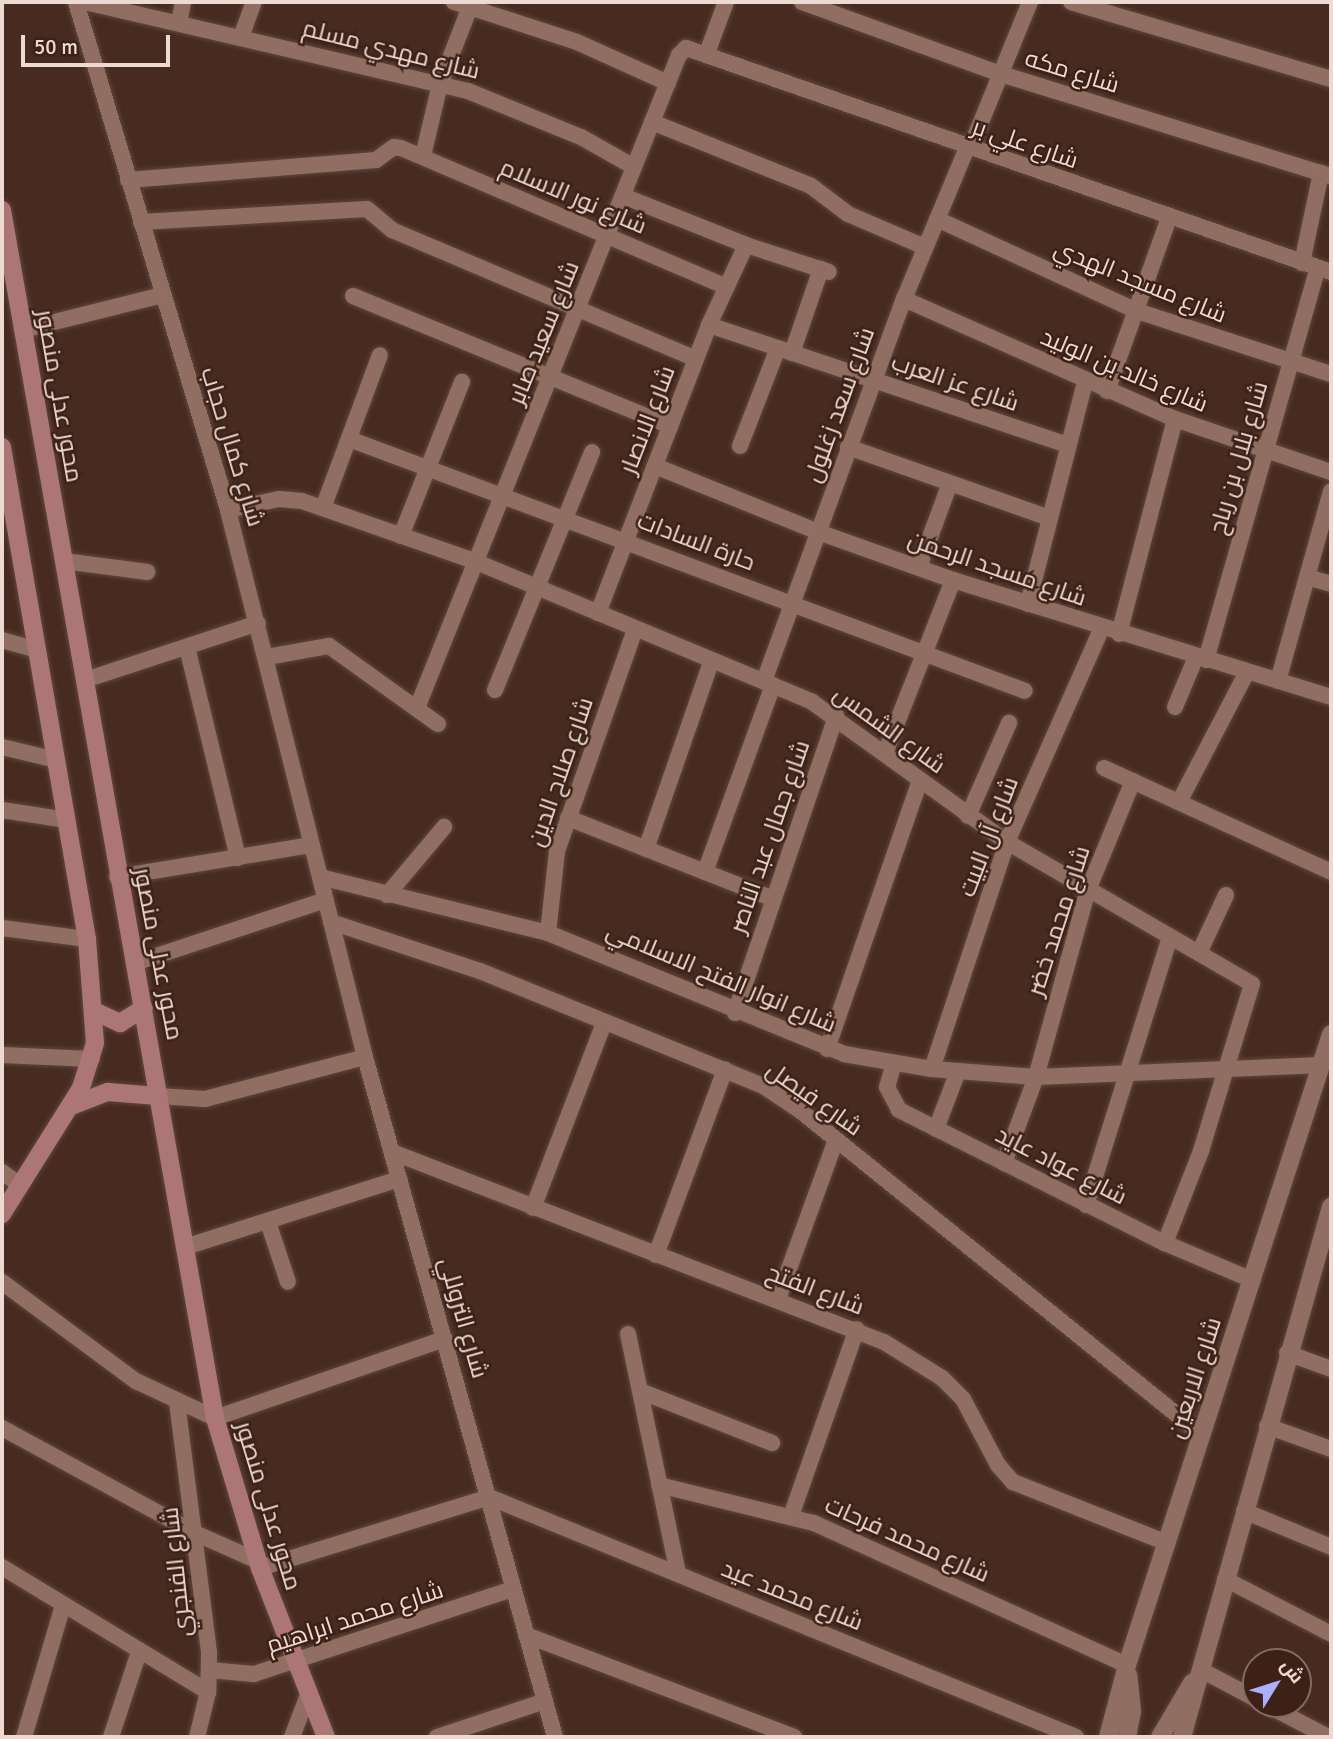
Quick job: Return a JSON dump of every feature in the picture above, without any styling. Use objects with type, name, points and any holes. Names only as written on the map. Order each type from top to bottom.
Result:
[{"type":"main road","name":"محور عدلى منصور","points":[[2,210],[117,877],[144,1008],[215,1418],[259,1565],[294,1663],[326,1737]]},
{"type":"main road","points":[[2,447],[87,939],[94,1011],[92,1059],[71,1106],[2,1214]]},
{"type":"main road","points":[[94,1011],[120,1023],[144,1008]]},
{"type":"main road","points":[[71,1106],[108,1092],[158,1096]]},
{"type":"street","name":"شارع كمال حجاب","points":[[76,2],[228,510],[267,657],[328,911]]},
{"type":"street","name":"شارع مهدي مسلم","points":[[85,2],[440,84],[525,111],[634,167]]},
{"type":"street","points":[[179,23],[183,2]]},
{"type":"street","points":[[241,37],[254,2]]},
{"type":"street","points":[[454,2],[471,5],[576,41],[668,83]]},
{"type":"street","name":"شارع مكه","points":[[802,2],[1001,74],[1326,174]]},
{"type":"street","name":"شارع سعد زغلول","points":[[705,872],[769,683],[792,604],[848,447],[925,247],[1030,2]]},
{"type":"street","points":[[1072,2],[1331,79]]},
{"type":"street","points":[[707,53],[721,3]]},
{"type":"street","points":[[423,156],[440,84],[471,5]]},
{"type":"street","name":"شارع سعيد صابر","points":[[417,708],[682,51],[691,47],[707,53]]},
{"type":"street","name":"شارع علي بر","points":[[707,53],[969,149],[1324,270]]},
{"type":"street","points":[[652,122],[811,186],[848,215],[925,247]]},
{"type":"street","name":"شارع نور الاسلام","points":[[128,180],[376,160],[401,148],[727,287]]},
{"type":"street","points":[[1301,263],[1326,174]]},
{"type":"street","points":[[623,196],[746,245],[825,270],[740,446]]},
{"type":"street","points":[[141,222],[361,209],[375,215],[392,230],[696,359]]},
{"type":"street","points":[[1107,391],[1169,218]]},
{"type":"street","name":"شارع مسجد الهدي","points":[[937,219],[1137,311],[1289,363],[1331,374]]},
{"type":"street","name":"شارع الانصار","points":[[598,613],[709,325],[746,245]]},
{"type":"street","name":"شارع بلال بن رباح","points":[[1175,707],[1201,658],[1265,452],[1289,363],[1324,270]]},
{"type":"street","points":[[22,330],[162,295]]},
{"type":"street","points":[[353,296],[670,426]]},
{"type":"street","name":"شارع خالد بن الوليد","points":[[904,299],[1085,382],[1175,419],[1265,452],[1331,472]]},
{"type":"street","name":"شارع عز العرب","points":[[709,325],[1067,445]]},
{"type":"street","points":[[323,508],[380,355]]},
{"type":"street","points":[[401,536],[462,382]]},
{"type":"street","points":[[1028,604],[1047,517],[1085,382]]},
{"type":"street","points":[[1119,634],[1175,419]]},
{"type":"street","name":"حارة السادات","points":[[349,439],[627,539],[926,656],[1025,691]]},
{"type":"street","points":[[848,447],[949,486],[1047,517]]},
{"type":"street","points":[[495,690],[592,452]]},
{"type":"street","name":"شارع مسجد الرحمن","points":[[655,466],[818,532],[953,580],[1331,698]]},
{"type":"street","points":[[919,567],[949,486]]},
{"type":"street","points":[[1278,681],[1331,491]]},
{"type":"street","name":"شارع الشمس","points":[[228,510],[279,499],[323,508],[474,562],[769,683],[836,716],[920,781],[1007,842],[1252,984],[1227,1069]]},
{"type":"street","points":[[64,561],[147,572]]},
{"type":"street","points":[[1307,577],[1331,584]]},
{"type":"street","points":[[885,754],[926,656],[953,580]]},
{"type":"street","points":[[85,680],[258,624]]},
{"type":"street","name":"شارع آل البيت","points":[[932,1069],[1007,842],[1102,628]]},
{"type":"street","name":"شارع صلاح الدين","points":[[548,933],[551,878],[568,818],[635,629]]},
{"type":"street","points":[[2,640],[37,650]]},
{"type":"street","points":[[267,657],[329,646],[438,724]]},
{"type":"street","points":[[187,647],[238,858]]},
{"type":"street","points":[[646,849],[712,660]]},
{"type":"street","points":[[1179,802],[1247,672]]},
{"type":"street","name":"شارع جمال عبد الناصر","points":[[735,1013],[771,898],[836,716]]},
{"type":"street","points":[[968,816],[1009,723]]},
{"type":"street","points":[[2,747],[56,760]]},
{"type":"street","points":[[1104,768],[1331,872]]},
{"type":"street","points":[[827,1049],[920,781]]},
{"type":"street","name":"شارع محمد خضر","points":[[1004,1163],[1036,1077],[1088,890],[1133,781]]},
{"type":"street","points":[[2,810],[67,820]]},
{"type":"street","points":[[568,818],[771,898]]},
{"type":"street","points":[[387,895],[444,827]]},
{"type":"street","points":[[117,877],[311,845]]},
{"type":"street","name":"شارع انوار الفتح الاسلامي","points":[[320,877],[548,933],[643,969],[735,1013],[827,1049],[894,1063],[932,1069],[1036,1077],[1322,1065]]},
{"type":"street","points":[[1199,953],[1226,895]]},
{"type":"street","points":[[135,963],[328,911]]},
{"type":"street","name":"شارع فيصل","points":[[328,911],[765,1087],[836,1140],[1202,1434]]},
{"type":"street","name":"شارع التروللي","points":[[328,911],[365,1057],[555,1737]]},
{"type":"street","points":[[2,928],[87,939]]},
{"type":"street","points":[[1086,1205],[1130,1074],[1170,937]]},
{"type":"street","points":[[533,1208],[604,1023]]},
{"type":"street","name":"شارع الاربعين","points":[[1108,1737],[1127,1665],[1331,1034]]},
{"type":"street","points":[[2,1055],[92,1059]]},
{"type":"street","points":[[158,1096],[205,1099],[365,1057]]},
{"type":"street","name":"شارع عواد عايد","points":[[894,1063],[888,1074],[891,1100],[899,1110],[1086,1205],[1165,1243],[1252,1280]]},
{"type":"street","points":[[656,1255],[724,1069]]},
{"type":"street","points":[[1165,1243],[1188,1191],[1227,1069]]},
{"type":"street","points":[[936,1129],[958,1071]]},
{"type":"street","points":[[778,1300],[836,1140]]},
{"type":"street","name":"شارع الفتح","points":[[392,1152],[656,1255],[857,1329],[949,1385],[968,1407],[998,1465],[1013,1482],[1167,1543]]},
{"type":"street","points":[[2,1172],[20,1185]]},
{"type":"street","points":[[185,1247],[400,1179]]},
{"type":"street","points":[[1182,1737],[1287,1353],[1325,1252],[1331,1207]]},
{"type":"street","points":[[268,1222],[288,1282]]},
{"type":"street","points":[[2,1282],[119,1370],[177,1402],[215,1418],[445,1339]]},
{"type":"street","points":[[791,1516],[857,1329]]},
{"type":"street","points":[[628,1334],[678,1574]]},
{"type":"street","points":[[1287,1353],[1331,1369]]},
{"type":"street","points":[[640,1391],[772,1443]]},
{"type":"street","name":"شارع الفنجري","points":[[177,1402],[197,1534],[209,1670],[208,1692],[197,1737]]},
{"type":"street","points":[[1267,1426],[1331,1449]]},
{"type":"street","points":[[2,1428],[259,1565],[489,1497]]},
{"type":"street","name":"شارع محمد فرحات","points":[[659,1485],[791,1516],[835,1531],[1127,1665]]},
{"type":"street","name":"شارع محمد عيد","points":[[489,1497],[1076,1737]]},
{"type":"street","points":[[1244,1511],[1331,1547]]},
{"type":"street","points":[[2,1567],[208,1692]]},
{"type":"street","points":[[1225,1579],[1331,1634]]},
{"type":"street","name":"شارع محمد ابراهيم","points":[[209,1670],[254,1674],[513,1589]]},
{"type":"street","points":[[24,1737],[63,1605]]},
{"type":"street","points":[[526,1635],[794,1737]]},
{"type":"street","points":[[111,1737],[139,1652]]},
{"type":"street","points":[[1127,1665],[1132,1711],[1127,1737]]},
{"type":"street","points":[[1201,1670],[1242,1692]]},
{"type":"street","points":[[1160,1737],[1201,1670]]},
{"type":"street","points":[[292,1737],[308,1695]]},
{"type":"street","points":[[437,1737],[545,1701]]},
{"type":"street","points":[[1292,1718],[1328,1737]]}]
